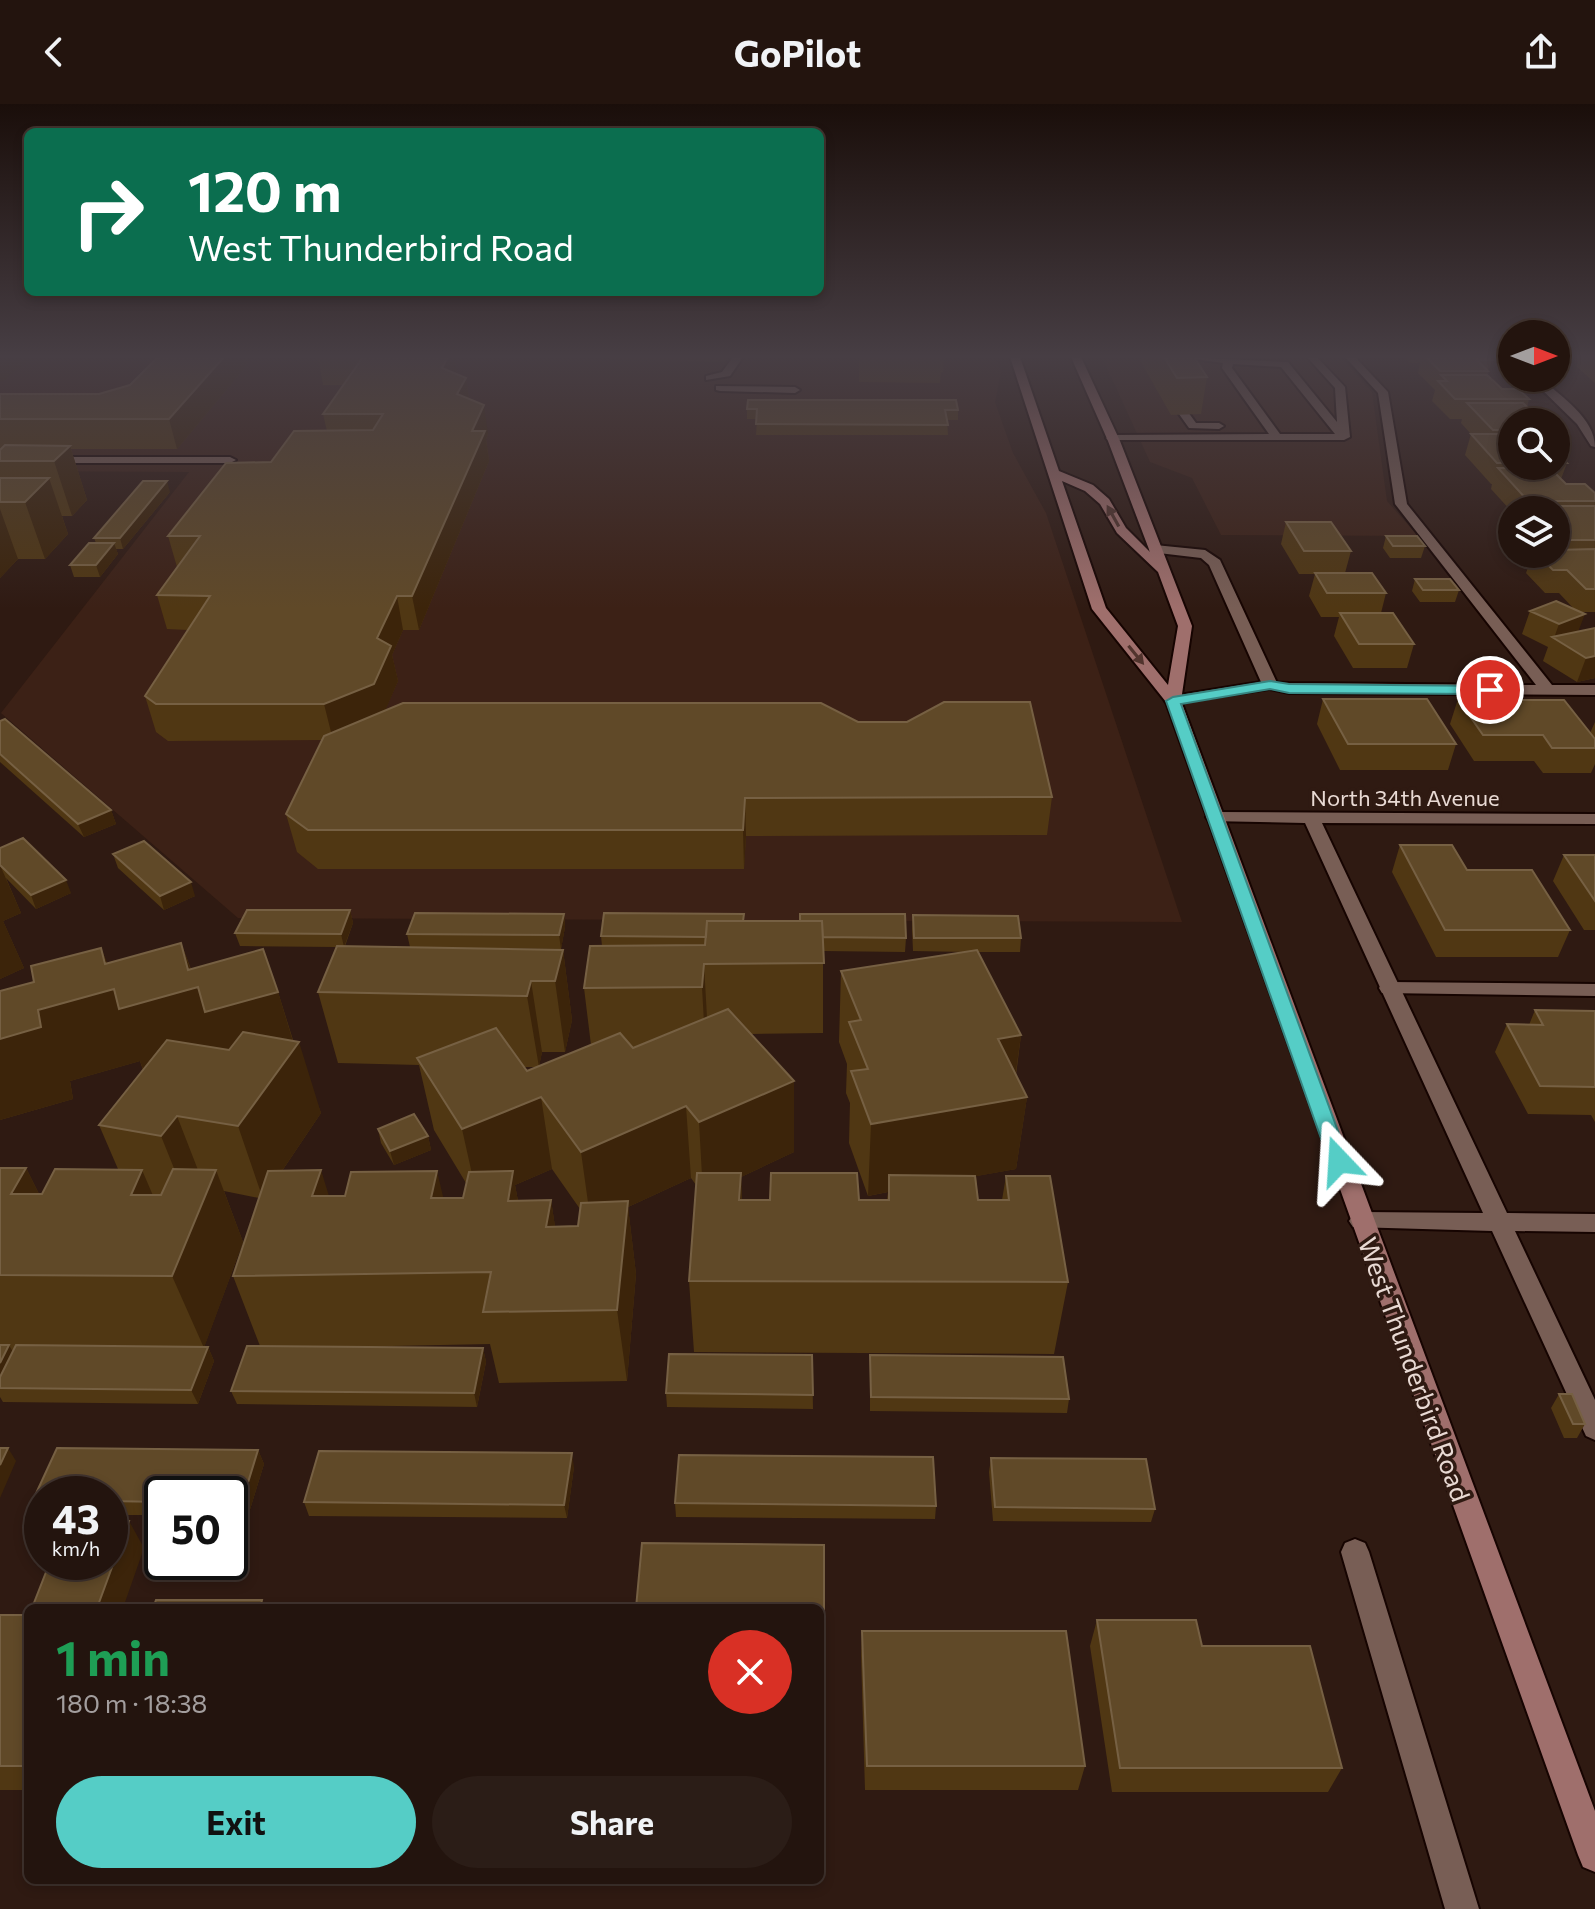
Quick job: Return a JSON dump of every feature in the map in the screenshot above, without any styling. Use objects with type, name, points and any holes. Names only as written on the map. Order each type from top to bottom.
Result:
[{"type":"main road","name":"West Thunderbird Road","points":[[1043,441],[1099,609],[1173,701],[1595,1855]]},
{"type":"main road","name":"West Thunderbird Road","points":[[1113,441],[1185,626],[1173,701]]},
{"type":"main road","points":[[1053,473],[1089,488],[1105,502],[1121,530],[1164,574]]},
{"type":"street","points":[[1391,441],[1401,504],[1548,690]]},
{"type":"street","points":[[0,460],[230,460]]},
{"type":"street","points":[[1155,549],[1205,554],[1215,563],[1270,685]]},
{"type":"street","points":[[1173,701],[1270,685],[1289,688],[1595,690]]},
{"type":"street","name":"North 34th Avenue","points":[[1215,817],[1595,819]]},
{"type":"street","points":[[1311,818],[1595,1428]]},
{"type":"street","points":[[1389,988],[1595,990]]},
{"type":"street","points":[[1361,1221],[1595,1223]]},
{"type":"street","points":[[1355,1552],[1462,1909]]},
{"type":"shaded area","points":[[0,441],[1009,441],[1046,513],[1182,922],[238,918],[1,713],[189,472],[0,471]]},
{"type":"shaded area","points":[[1141,441],[1379,441],[1387,501],[1418,536],[1221,535],[1192,478],[1150,462]]},
{"type":"building","points":[[286,441],[480,441],[412,596],[397,596],[377,638],[391,646],[374,684],[324,704],[156,704],[145,696],[210,596],[157,595],[200,536],[168,536],[226,463],[271,462]]},
{"type":"building","points":[[1477,441],[1498,441],[1497,463]]},
{"type":"building","points":[[5,445],[70,446],[54,461],[0,461],[0,450]]},
{"type":"building","points":[[0,478],[49,478],[25,502],[0,502]]},
{"type":"building","points":[[1509,480],[1562,480],[1566,484],[1585,484],[1595,493],[1595,501],[1570,501],[1570,496],[1523,496]]},
{"type":"building","points":[[143,481],[167,481],[120,538],[94,538]]},
{"type":"building","points":[[1570,506],[1595,506],[1595,540],[1570,540]]},
{"type":"building","points":[[1286,522],[1331,522],[1351,551],[1304,551]]},
{"type":"building","points":[[1386,536],[1417,536],[1425,546],[1393,546]]},
{"type":"building","points":[[89,543],[114,543],[96,565],[70,565]]},
{"type":"building","points":[[1595,549],[1595,589],[1586,589],[1567,570],[1551,568],[1570,568],[1570,550]]},
{"type":"building","points":[[1315,573],[1372,573],[1386,593],[1327,593]]},
{"type":"building","points":[[1415,579],[1450,579],[1459,590],[1423,590]]},
{"type":"building","points":[[1556,601],[1585,614],[1559,624],[1530,611]]},
{"type":"building","points":[[1340,613],[1393,613],[1414,644],[1359,644]]},
{"type":"building","points":[[1595,628],[1595,656],[1586,658],[1552,637]]},
{"type":"building","points":[[1482,687],[1511,687],[1520,700],[1564,700],[1595,739],[1595,748],[1552,748],[1543,735],[1483,735],[1458,699],[1490,699]]},
{"type":"building","points":[[1323,699],[1427,699],[1456,744],[1348,744]]},
{"type":"building","points":[[944,702],[1030,702],[1052,797],[745,798],[743,830],[308,830],[286,814],[324,736],[403,703],[821,703],[858,722],[907,722]]},
{"type":"building","points":[[5,719],[111,810],[78,824],[0,754],[0,721]]},
{"type":"building","points":[[23,838],[66,880],[31,895],[0,865],[0,848]]},
{"type":"building","points":[[144,841],[191,882],[160,896],[113,854]]},
{"type":"building","points":[[1400,845],[1452,845],[1467,870],[1532,870],[1570,930],[1445,930]]},
{"type":"building","points":[[1564,855],[1595,855],[1595,901]]},
{"type":"building","points":[[247,910],[350,910],[341,934],[235,933]]},
{"type":"building","points":[[415,913],[564,914],[559,935],[407,934]]},
{"type":"building","points":[[604,913],[744,914],[743,921],[707,921],[706,937],[601,936]]},
{"type":"building","points":[[800,914],[905,914],[906,938],[823,937],[822,921],[800,921]]},
{"type":"building","points":[[913,915],[1018,916],[1021,938],[914,938]]},
{"type":"building","points":[[707,921],[822,921],[824,963],[704,964],[702,987],[584,988],[590,946],[705,945]]},
{"type":"building","points":[[181,943],[188,970],[263,949],[278,992],[205,1012],[198,987],[119,1009],[114,989],[38,1010],[41,1027],[0,1039],[0,991],[34,982],[31,966],[101,948],[105,964]]},
{"type":"building","points":[[337,946],[563,950],[555,981],[531,981],[527,996],[318,992]]},
{"type":"building","points":[[977,950],[1021,1035],[998,1039],[1027,1097],[871,1124],[851,1071],[868,1069],[849,1022],[861,1020],[841,971]]},
{"type":"building","points":[[728,1009],[794,1081],[699,1122],[686,1106],[581,1152],[541,1097],[462,1129],[417,1058],[496,1028],[527,1071],[620,1033],[633,1048]]},
{"type":"building","points":[[1535,1010],[1595,1011],[1595,1087],[1540,1086],[1507,1024],[1543,1025]]},
{"type":"building","points":[[243,1032],[299,1042],[238,1126],[177,1116],[161,1136],[99,1125],[167,1040],[229,1050]]},
{"type":"building","points":[[414,1114],[428,1136],[390,1151],[378,1129]]},
{"type":"building","points":[[0,1168],[26,1168],[11,1194],[42,1194],[55,1169],[142,1170],[131,1195],[161,1195],[173,1169],[216,1170],[172,1276],[0,1275]]},
{"type":"building","points":[[321,1170],[312,1196],[345,1196],[351,1172],[437,1171],[431,1198],[463,1198],[469,1172],[513,1171],[508,1201],[551,1200],[546,1227],[578,1226],[581,1203],[628,1201],[617,1310],[483,1312],[491,1272],[233,1276],[268,1171]]},
{"type":"building","points":[[697,1173],[741,1173],[739,1200],[770,1200],[771,1173],[857,1173],[859,1200],[889,1200],[889,1175],[975,1176],[978,1200],[1009,1200],[1006,1176],[1050,1176],[1068,1282],[689,1281]]},
{"type":"building","points":[[0,1345],[9,1345],[0,1363]]},
{"type":"building","points":[[16,1345],[208,1347],[191,1390],[0,1388],[0,1377]]},
{"type":"building","points":[[247,1346],[483,1348],[474,1393],[231,1391]]},
{"type":"building","points":[[669,1354],[812,1355],[813,1395],[666,1393]]},
{"type":"building","points":[[870,1355],[1063,1357],[1069,1399],[871,1397]]},
{"type":"building","points":[[1559,1394],[1572,1394],[1585,1424],[1573,1424]]},
{"type":"building","points":[[0,1448],[8,1448],[0,1465]]},
{"type":"building","points":[[57,1448],[258,1450],[248,1482],[248,1476],[144,1476],[144,1502],[128,1501],[128,1476],[44,1476]]},
{"type":"building","points":[[319,1451],[572,1453],[564,1505],[304,1502]]},
{"type":"building","points":[[679,1455],[933,1457],[936,1506],[675,1503]]},
{"type":"building","points":[[991,1458],[1146,1459],[1155,1509],[995,1507]]},
{"type":"building","points":[[642,1543],[824,1545],[824,1604],[636,1604]]},
{"type":"building","points":[[43,1580],[107,1580],[98,1604],[34,1604]]},
{"type":"building","points":[[156,1600],[262,1600],[261,1604],[154,1604]]},
{"type":"building","points":[[0,1615],[24,1615],[24,1766],[0,1766]]},
{"type":"building","points":[[1097,1620],[1196,1620],[1202,1646],[1310,1646],[1342,1768],[1120,1768]]},
{"type":"building","points":[[862,1631],[1066,1631],[1085,1766],[867,1766]]},
{"type":"route","points":[[1339,1161],[1173,701],[1270,685],[1289,688],[1490,690]]}]
